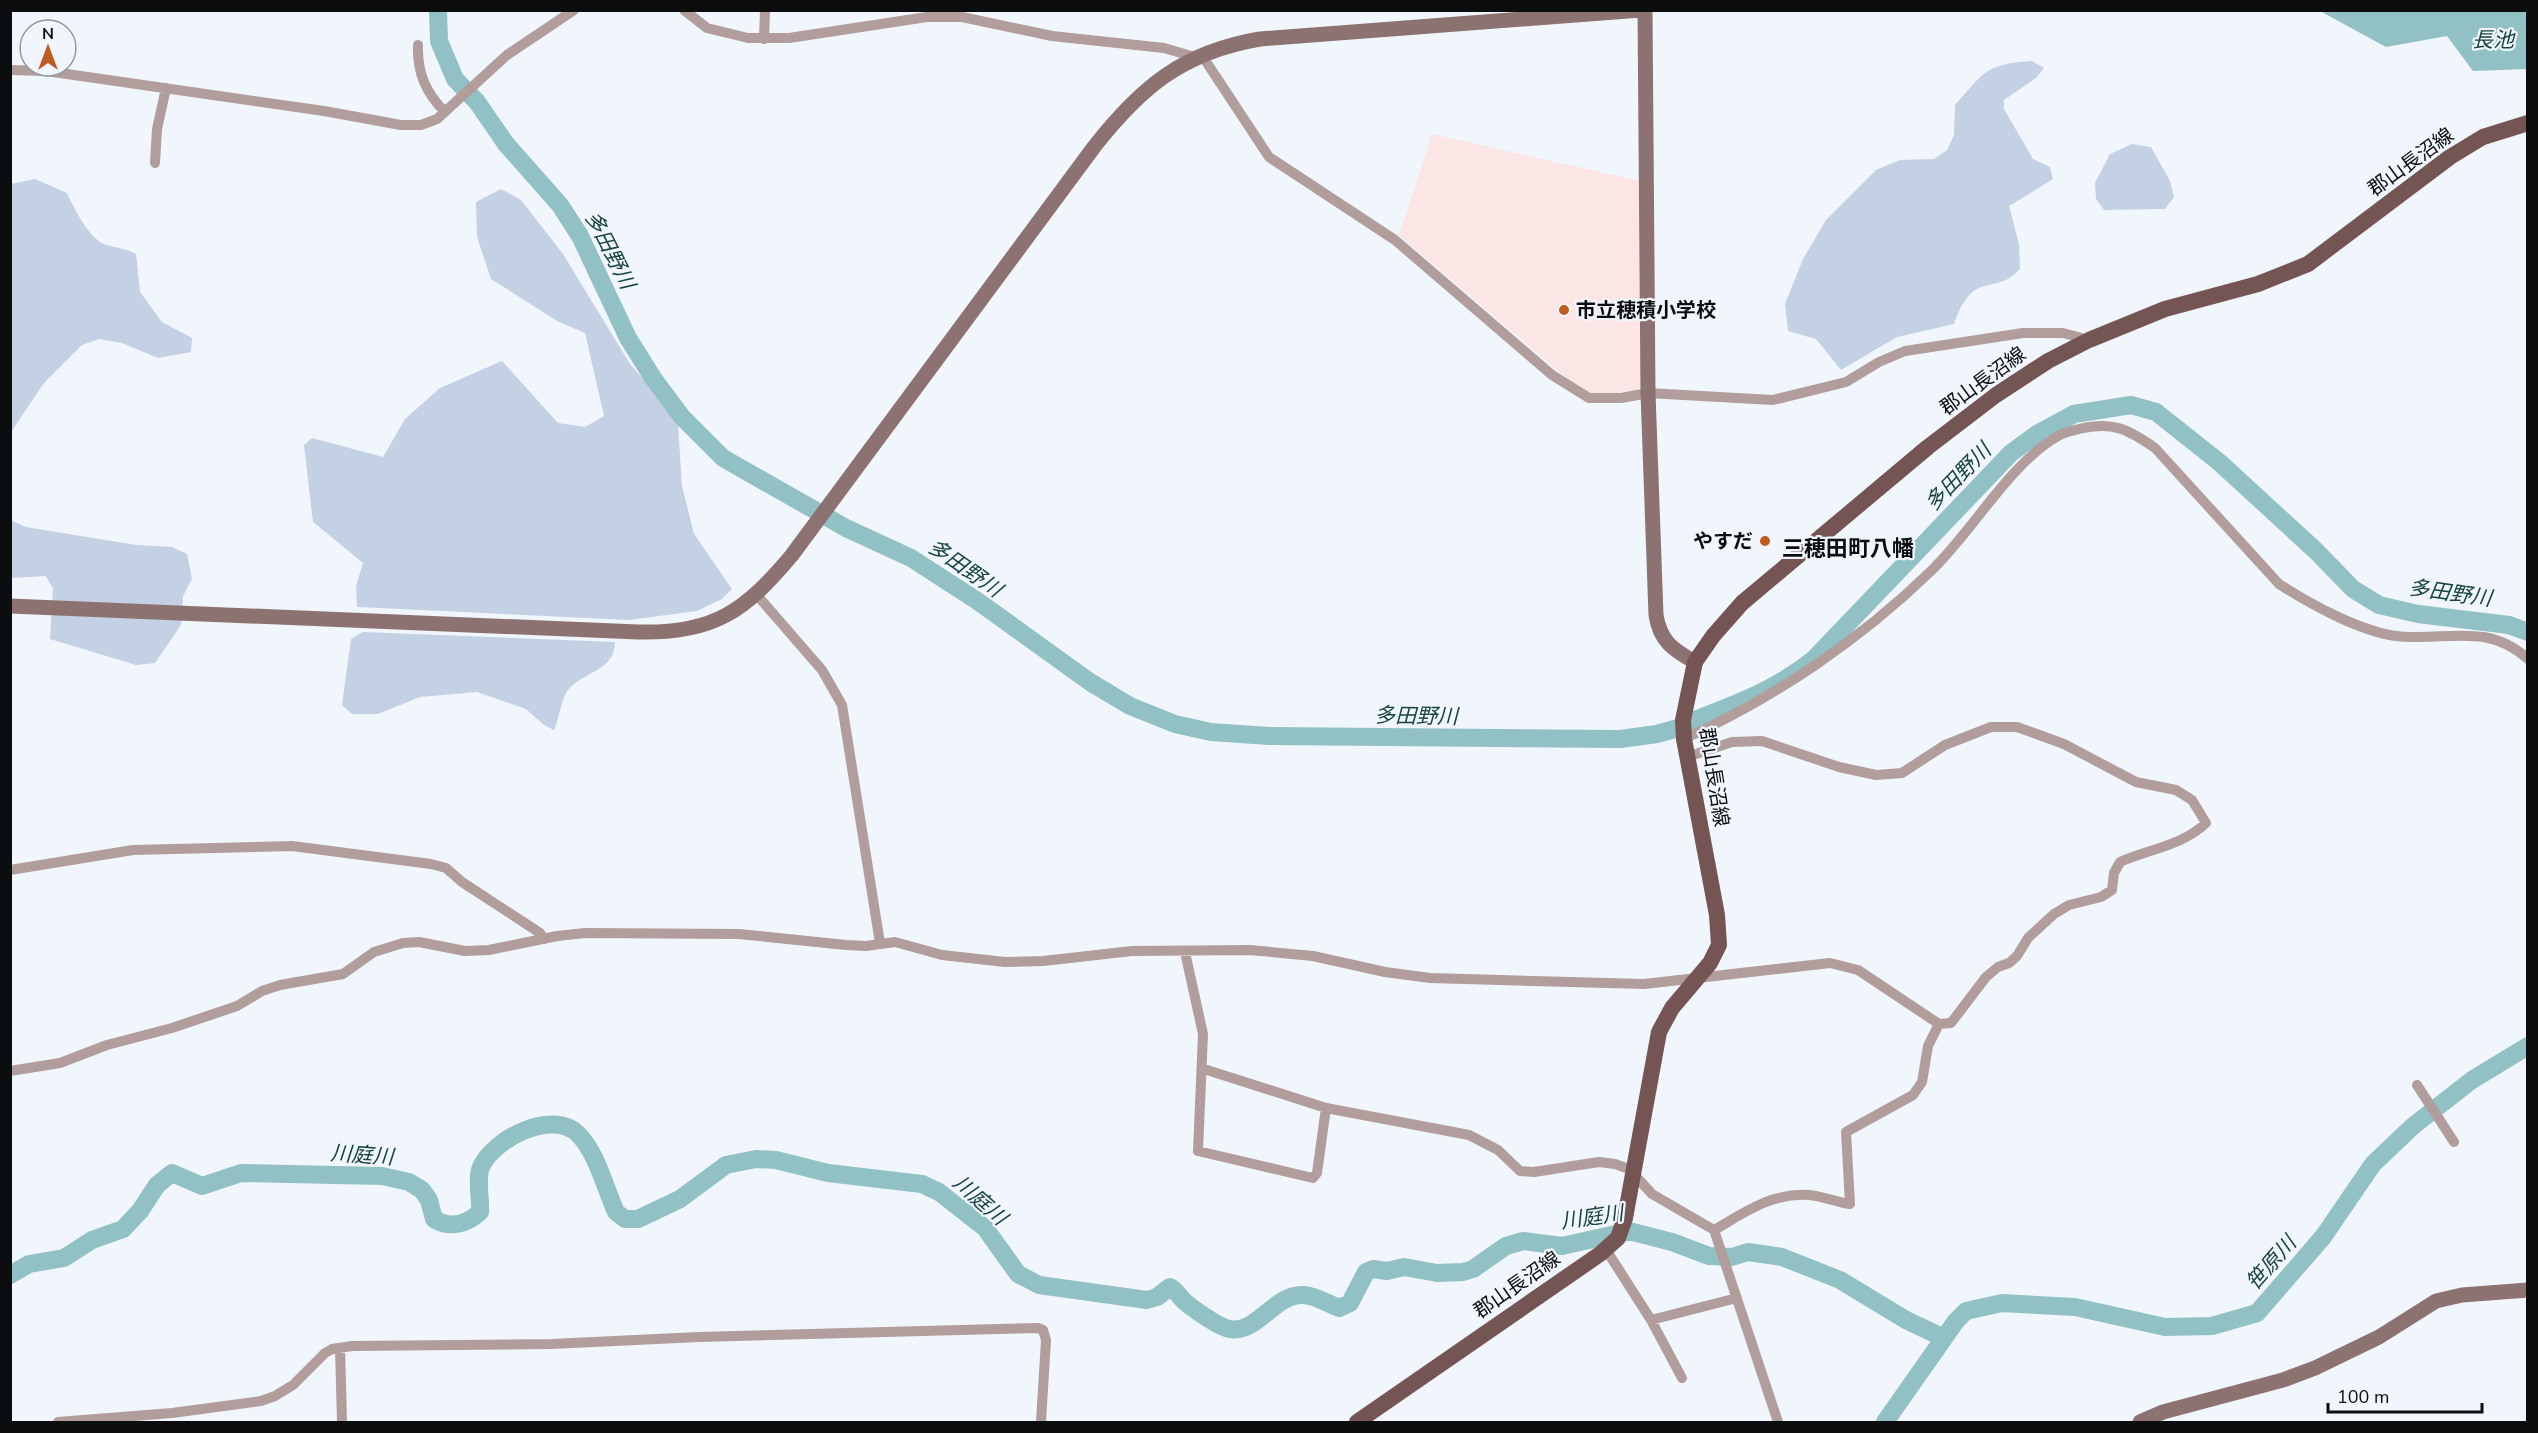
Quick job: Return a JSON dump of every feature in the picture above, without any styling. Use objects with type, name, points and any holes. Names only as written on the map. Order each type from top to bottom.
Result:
[{"type":"main road","name":"郡山長沼線","points":[[1357,1422],[1600,1254],[1606,1246],[1618,1238],[1625,1218],[1634,1175],[1659,1032],[1672,1008],[1699,979],[1719,945],[1717,915],[1684,739],[1683,720],[1695,662],[1713,636],[1742,603],[1928,447],[1996,395],[2048,361],[2090,340],[2165,309],[2259,284],[2308,264],[2450,157],[2483,137],[2528,123]]},
{"type":"street","points":[[10,70],[46,71],[166,87],[324,111],[401,126],[430,123],[507,55],[574,10]]},
{"type":"street","points":[[684,10],[700,24],[720,33],[764,39],[835,32],[918,18],[959,14],[1052,36],[1164,48],[1198,58],[1211,65],[1249,129],[1269,157],[1395,240],[1570,388],[1598,400],[1648,393],[1773,400],[1846,382],[1879,362],[1905,351],[2023,333],[2063,333],[2090,340]]},
{"type":"street","points":[[764,39],[765,10]]},
{"type":"street","points":[[10,606],[657,633],[705,625],[737,609],[756,594],[811,531],[845,481],[1120,113],[1157,79],[1230,45],[1260,39],[1643,10],[1648,393],[1656,615],[1659,631],[1671,649],[1695,662]]},
{"type":"street","points":[[418,45],[419,67],[425,88],[447,110]]},
{"type":"street","points":[[155,163],[157,129],[166,87]]},
{"type":"street","points":[[1684,739],[1721,722],[1784,685],[1852,638],[1931,571],[2031,455],[2060,434],[2108,424],[2135,434],[2155,448],[2279,584],[2298,596],[2376,630],[2397,636],[2486,636],[2518,651],[2528,659]]},
{"type":"street","points":[[756,594],[822,670],[842,705],[880,943]]},
{"type":"street","points":[[10,1071],[60,1063],[107,1045],[172,1028],[237,1006],[262,991],[280,985],[343,974],[374,952],[391,945],[418,942],[473,950],[585,933],[739,934],[856,946],[880,943],[903,944],[970,960],[1005,962],[1043,961],[1132,951],[1275,951],[1396,974],[1441,979],[1644,984],[1815,963],[1845,965],[1867,975],[1939,1024],[1952,1023],[1986,977],[1998,966],[2009,963],[2028,938],[2054,914],[2069,905],[2101,897],[2112,890],[2114,873],[2120,862],[2138,854],[2153,852],[2201,828],[2206,823],[2192,800],[2176,790],[2136,782],[2064,744],[2017,727],[1991,727],[1945,745],[1902,773],[1876,775],[1839,767],[1762,741],[1732,742],[1688,757]]},
{"type":"street","points":[[10,870],[133,850],[276,846],[381,857],[446,868],[462,882],[540,933],[544,939]]},
{"type":"street","points":[[1185,952],[1203,1034],[1204,1069],[1198,1151],[1313,1178],[1317,1173],[1326,1108]]},
{"type":"street","points":[[1716,1235],[1768,1199],[1811,1195],[1850,1204],[1846,1132],[1913,1095],[1919,1088],[1928,1046],[1939,1024]]},
{"type":"street","points":[[1204,1069],[1326,1108],[1469,1135],[1498,1150],[1520,1171],[1534,1172],[1607,1162],[1629,1169],[1652,1194],[1716,1235],[1779,1422]]},
{"type":"street","points":[[2417,1085],[2454,1142]]},
{"type":"street","points":[[1606,1246],[1651,1320],[1682,1378]]},
{"type":"street","points":[[2140,1422],[2163,1413],[2283,1380],[2315,1368],[2379,1337],[2436,1301],[2462,1295],[2528,1290]]},
{"type":"street","points":[[1651,1320],[1737,1298]]},
{"type":"street","points":[[58,1422],[172,1413],[261,1401],[283,1392],[325,1353],[340,1348],[1038,1328],[1043,1330],[1046,1340],[1041,1422]]},
{"type":"street","points":[[340,1348],[342,1422]]},
{"type":"shaded area","points":[[2032,61],[2044,68],[2036,78],[2004,100],[2004,109],[2033,159],[2050,167],[2053,179],[2009,206],[2019,244],[2020,269],[2002,282],[1977,289],[1969,295],[1954,324],[1897,337],[1841,370],[1816,339],[1788,331],[1785,304],[1803,259],[1826,220],[1876,170],[1900,160],[1934,159],[1947,150],[1954,135],[1955,105],[1980,77],[2004,64]]},
{"type":"shaded area","name":"市立穂積小学校","points":[[1432,134],[1640,181],[1641,385],[1637,390],[1602,395],[1590,394],[1577,387],[1399,235]]},
{"type":"shaded area","points":[[2132,144],[2151,147],[2170,181],[2174,197],[2165,209],[2104,210],[2096,199],[2095,183],[2110,154]]},
{"type":"shaded area","points":[[35,179],[67,193],[82,222],[98,240],[136,254],[140,292],[162,322],[192,338],[191,352],[158,358],[122,343],[99,339],[82,345],[44,383],[11,432],[11,184]]},
{"type":"shaded area","points":[[501,189],[521,200],[563,254],[630,364],[662,401],[678,425],[682,486],[694,534],[732,589],[722,599],[697,611],[629,620],[357,607],[356,586],[363,563],[313,522],[304,445],[312,438],[383,457],[405,419],[440,388],[502,361],[558,423],[585,427],[604,416],[585,333],[557,321],[491,279],[477,237],[476,202]]},
{"type":"shaded area","points":[[10,520],[26,527],[136,545],[172,547],[187,554],[192,579],[183,596],[181,625],[155,663],[136,665],[50,639],[53,589],[46,576],[11,578]]},
{"type":"shaded area","points":[[363,632],[615,642],[614,652],[610,659],[568,690],[554,730],[544,725],[526,709],[477,692],[420,697],[378,714],[352,714],[342,705],[351,639]]},
{"type":"water","name":"長池","points":[[2320,11],[2527,11],[2527,69],[2473,71],[2447,36],[2386,47]]},
{"type":"waterway","name":"多田野川","points":[[438,10],[439,41],[455,79],[477,102],[506,144],[560,205],[580,236],[628,338],[653,378],[682,417],[723,458],[846,528],[911,558],[976,600],[1090,682],[1130,706],[1175,724],[1211,732],[1269,736],[1620,739],[1657,734],[1685,726],[1771,687],[1814,659],[2011,453],[2037,434],[2074,414],[2131,405],[2156,412],[2219,462],[2315,550],[2353,589],[2379,605],[2418,614],[2509,625],[2528,632]]},
{"type":"waterway","name":"笹原川","points":[[1885,1422],[1956,1321],[1966,1311],[2002,1303],[2075,1307],[2165,1327],[2212,1326],[2257,1313],[2323,1237],[2373,1164],[2413,1126],[2472,1080],[2528,1046]]},
{"type":"waterway","name":"川庭川","points":[[10,1275],[29,1264],[64,1258],[92,1240],[123,1229],[140,1211],[157,1185],[172,1173],[202,1186],[241,1173],[382,1176],[409,1182],[422,1190],[429,1200],[434,1219],[446,1224],[458,1224],[470,1220],[480,1212],[480,1172],[488,1156],[498,1146],[525,1130],[554,1125],[567,1127],[585,1142],[616,1212],[625,1219],[638,1219],[680,1199],[726,1165],[756,1159],[776,1160],[828,1173],[922,1184],[939,1192],[985,1228],[1018,1274],[1039,1285],[1147,1300],[1157,1297],[1170,1287],[1198,1312],[1230,1329],[1249,1326],[1275,1306],[1293,1296],[1304,1295],[1318,1298],[1339,1308],[1350,1303],[1366,1272],[1373,1269],[1387,1271],[1404,1267],[1437,1273],[1463,1272],[1473,1269],[1506,1246],[1523,1241],[1562,1246],[1629,1231],[1672,1242],[1709,1256],[1732,1257],[1748,1252],[1782,1257],[1840,1280],[1906,1320],[1944,1338]]},
{"type":"place","name":"市立穂積小学校","points":[[1564,310]]},
{"type":"place","name":"やすだ","points":[[1765,541]]},
{"type":"district","name":"三穂田町八幡","points":[[1848,549]]}]
